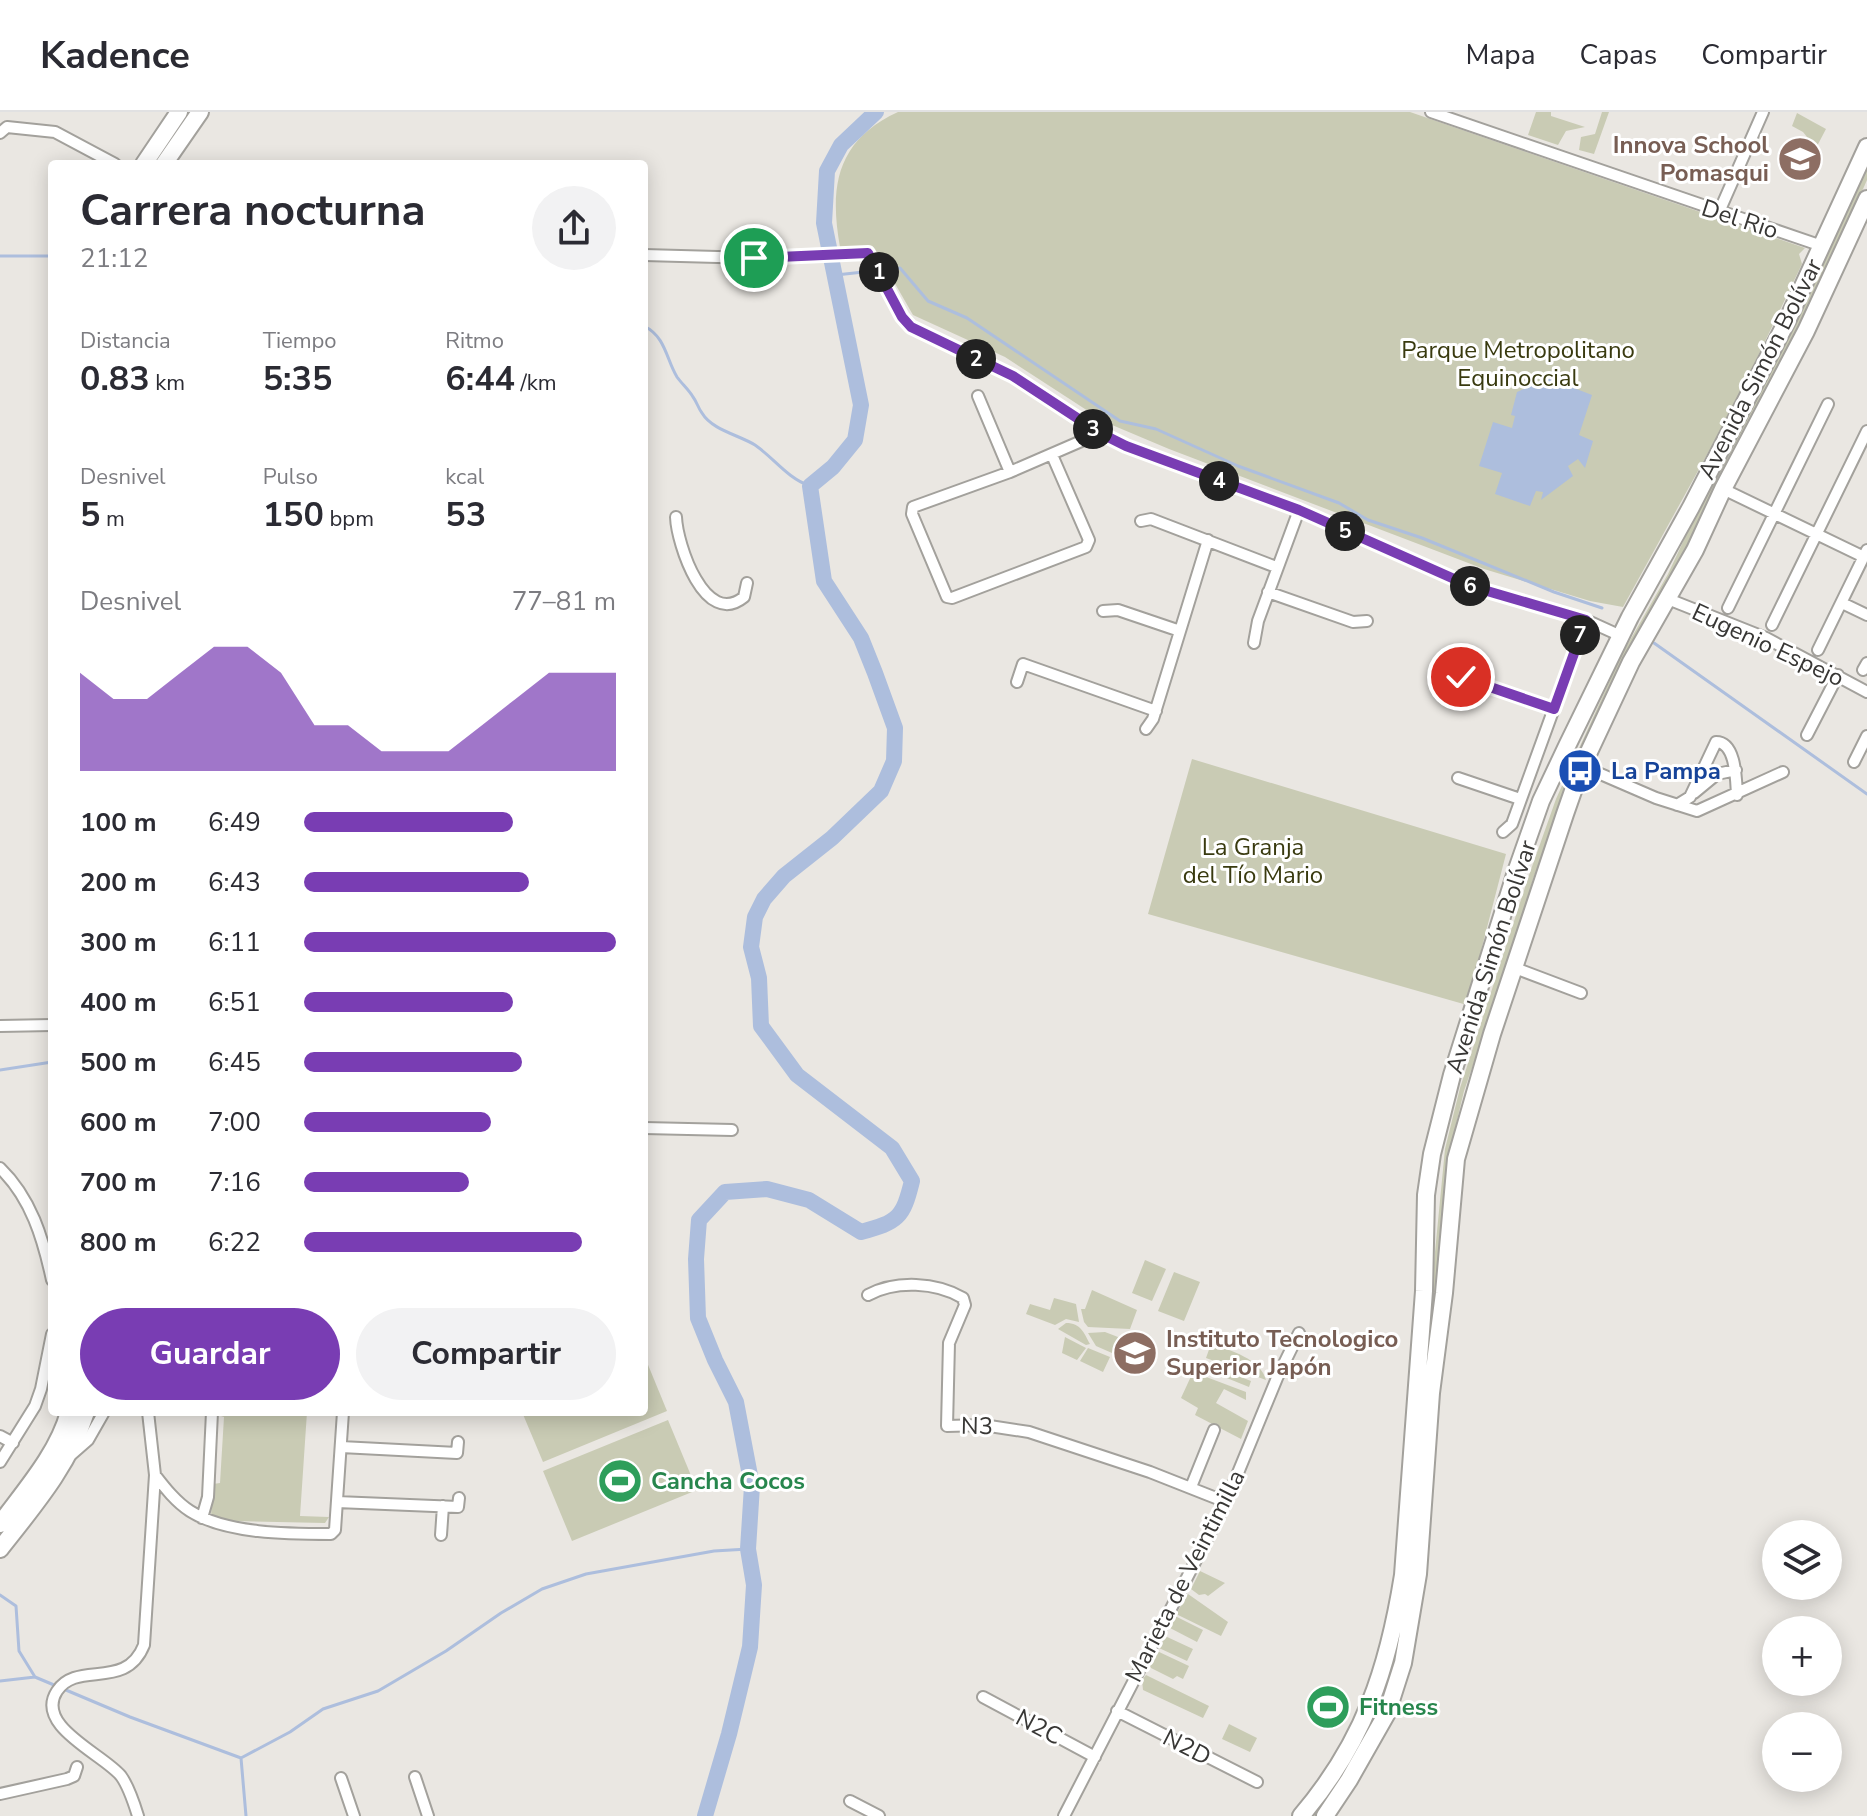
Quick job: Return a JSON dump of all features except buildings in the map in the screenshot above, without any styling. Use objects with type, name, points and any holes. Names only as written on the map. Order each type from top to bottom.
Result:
[{"type":"main road","points":[[158,160],[179,112]]},
{"type":"main road","points":[[159,160],[200,112]]},
{"type":"main road","name":"Avenida Simón Bolívar","points":[[1301,1816],[1342,1760],[1370,1706],[1396,1622],[1403,1575],[1424,1291],[1426,1195],[1432,1154],[1449,1088],[1515,875],[1541,801],[1621,636],[1787,321],[1867,147]]},
{"type":"main road","name":"Avenida Simón Bolívar","points":[[1325,1816],[1357,1768],[1387,1713],[1403,1663],[1418,1574],[1431,1393],[1456,1159],[1492,1034],[1582,766],[1631,662],[1668,599],[1862,224],[1867,199]]},
{"type":"main road","points":[[0,1524],[36,1475],[68,1416]]},
{"type":"main road","points":[[0,1549],[42,1495],[64,1460],[84,1416]]},
{"type":"street","name":"Del Rio","points":[[1431,112],[1822,246]]},
{"type":"street","points":[[1719,212],[1763,112]]},
{"type":"street","points":[[0,133],[7,127],[55,132],[108,160]]},
{"type":"street","points":[[648,255],[754,258],[868,253],[902,317],[911,327],[1013,376],[1100,433],[1145,453],[1299,510],[1470,586],[1586,620],[1621,636]]},
{"type":"street","points":[[978,396],[1010,472]]},
{"type":"street","points":[[1728,608],[1828,404]]},
{"type":"street","points":[[1772,625],[1867,431]]},
{"type":"street","points":[[1052,455],[1089,540],[1086,547],[952,598],[947,597],[912,514],[913,507],[1010,472],[1100,433]]},
{"type":"street","points":[[1723,489],[1865,554],[1818,650]]},
{"type":"street","points":[[1254,643],[1276,567],[1299,510]]},
{"type":"street","points":[[676,517],[682,551],[705,593],[720,602],[737,601],[744,597],[747,583]]},
{"type":"street","points":[[1141,521],[1151,519],[1276,567]]},
{"type":"street","points":[[1146,729],[1156,711],[1208,540]]},
{"type":"street","points":[[1268,592],[1353,622],[1367,621]]},
{"type":"street","name":"Eugenio Espejo","points":[[1668,599],[1766,638],[1867,692]]},
{"type":"street","points":[[1842,603],[1867,615]]},
{"type":"street","points":[[1103,611],[1118,610],[1180,631]]},
{"type":"street","points":[[1503,832],[1512,824],[1586,620]]},
{"type":"street","points":[[1017,682],[1023,664],[1156,711]]},
{"type":"street","points":[[1807,735],[1838,675]]},
{"type":"street","points":[[1461,677],[1554,709]]},
{"type":"street","points":[[1854,762],[1867,736]]},
{"type":"street","points":[[1690,797],[1716,742],[1725,743],[1736,770],[1737,795]]},
{"type":"street","points":[[1582,766],[1697,811],[1783,772]]},
{"type":"street","points":[[1677,805],[1717,774],[1736,770]]},
{"type":"street","points":[[1458,778],[1520,799]]},
{"type":"street","points":[[1515,968],[1581,993]]},
{"type":"street","points":[[0,1026],[48,1025]]},
{"type":"street","points":[[648,1128],[732,1130]]},
{"type":"street","points":[[0,1168],[17,1187],[34,1217],[48,1266]]},
{"type":"street","name":"N3","points":[[868,1295],[884,1288],[914,1285],[943,1290],[963,1298],[965,1305],[949,1343],[947,1426],[983,1425],[1029,1432],[1191,1487],[1226,1502]]},
{"type":"street","name":"Marieta de Veintimilla","points":[[1064,1816],[1226,1502],[1299,1333]]},
{"type":"street","points":[[0,1462],[41,1389],[48,1354]]},
{"type":"street","points":[[64,1460],[88,1440],[102,1416]]},
{"type":"street","points":[[138,1816],[120,1775],[56,1720],[52,1706],[57,1691],[67,1681],[128,1667],[142,1652],[147,1638],[155,1475],[148,1416]]},
{"type":"street","points":[[202,1518],[208,1497],[212,1416]]},
{"type":"street","points":[[155,1475],[179,1503],[216,1524],[331,1534],[335,1530],[343,1416]]},
{"type":"street","points":[[1191,1487],[1214,1430]]},
{"type":"street","points":[[0,1436],[13,1443]]},
{"type":"street","points":[[341,1447],[457,1453],[458,1442]]},
{"type":"street","points":[[337,1502],[458,1507],[459,1498]]},
{"type":"street","points":[[441,1535],[443,1506]]},
{"type":"street","name":"N2C","points":[[983,1697],[1095,1757]]},
{"type":"street","name":"N2D","points":[[1117,1711],[1257,1782]]},
{"type":"street","points":[[0,1794],[67,1779],[74,1776],[77,1767]]},
{"type":"street","points":[[415,1777],[428,1816]]},
{"type":"street","points":[[341,1778],[354,1816]]},
{"type":"street","points":[[850,1801],[879,1816]]},
{"type":"green space","name":"Parque Metropolitano Equinoccial","points":[[898,112],[1410,112],[1805,248],[1799,254],[1802,264],[1736,402],[1623,607],[1590,601],[1484,569],[1169,449],[1105,422],[1005,357],[913,315],[878,254],[862,246],[840,247],[837,225],[837,185],[850,151],[878,123]]},
{"type":"green space","points":[[1536,112],[1551,112],[1551,116],[1585,127],[1566,131],[1558,145],[1528,135]]},
{"type":"green space","points":[[1602,112],[1609,112],[1594,154],[1579,150],[1581,137],[1595,134]]},
{"type":"green space","points":[[1797,113],[1826,129],[1816,148],[1803,132],[1792,126]]},
{"type":"green space","points":[[1867,166],[1867,180],[1821,285],[1574,772],[1533,879],[1511,956],[1464,1091],[1450,1150],[1401,1644],[1379,1715],[1326,1803],[1316,1816],[1310,1816],[1363,1736],[1380,1701],[1397,1644],[1445,1149],[1460,1088],[1528,878],[1556,799],[1621,656],[1668,574],[1716,471],[1751,410],[1815,282]]},
{"type":"green space","name":"La Granja del Tío Mario","points":[[1192,759],[1506,854],[1467,1005],[1148,914]]},
{"type":"green space","points":[[1145,1260],[1166,1269],[1152,1301],[1132,1293]]},
{"type":"green space","points":[[1174,1272],[1200,1282],[1184,1321],[1158,1311]]},
{"type":"green space","points":[[1092,1290],[1137,1310],[1130,1329],[1088,1327],[1081,1309],[1085,1309]]},
{"type":"green space","points":[[1054,1298],[1076,1304],[1079,1322],[1066,1319],[1055,1325],[1026,1314],[1030,1304],[1050,1310]]},
{"type":"green space","points":[[1066,1323],[1079,1327],[1090,1344],[1086,1345],[1058,1329]]},
{"type":"green space","points":[[1105,1332],[1118,1337],[1112,1353],[1096,1346],[1088,1333]]},
{"type":"green space","points":[[1065,1337],[1086,1348],[1077,1360],[1062,1353]]},
{"type":"green space","points":[[1211,1344],[1251,1361],[1266,1380],[1206,1358]]},
{"type":"green space","points":[[1088,1348],[1110,1357],[1103,1372],[1080,1361]]},
{"type":"green space","points":[[1205,1363],[1251,1381],[1249,1387],[1202,1368]]},
{"type":"green space","points":[[648,1365],[667,1411],[543,1462],[524,1416],[648,1416]]},
{"type":"green space","points":[[1193,1372],[1246,1392],[1246,1400],[1224,1389],[1216,1403],[1248,1421],[1241,1439],[1195,1415],[1198,1408],[1181,1398]]},
{"type":"green space","points":[[221,1416],[307,1416],[300,1516],[329,1517],[325,1523],[234,1521],[211,1516],[213,1484],[220,1483],[224,1417]]},
{"type":"green space","name":"Cancha Cocos","points":[[668,1420],[697,1490],[572,1541],[543,1471]]},
{"type":"green space","points":[[1200,1571],[1225,1583],[1208,1596],[1199,1595],[1191,1589]]},
{"type":"green space","points":[[1188,1594],[1228,1622],[1221,1636],[1176,1614]]},
{"type":"green space","points":[[1175,1616],[1203,1630],[1197,1642],[1170,1628]]},
{"type":"green space","points":[[1165,1636],[1193,1649],[1187,1661],[1159,1648]]},
{"type":"green space","points":[[1157,1651],[1189,1666],[1183,1679],[1177,1676],[1173,1679],[1149,1667]]},
{"type":"green space","points":[[1146,1675],[1209,1706],[1203,1718],[1143,1690],[1142,1680]]},
{"type":"green space","points":[[1229,1724],[1257,1738],[1250,1752],[1222,1739]]},
{"type":"water","points":[[1548,378],[1592,395],[1579,435],[1593,441],[1585,468],[1578,459],[1568,466],[1573,476],[1541,500],[1543,492],[1536,491],[1530,506],[1495,494],[1502,473],[1479,466],[1493,422],[1512,428],[1515,416],[1511,415],[1517,392]]},
{"type":"waterway","points":[[705,1816],[750,1647],[754,1585],[748,1549],[752,1486],[736,1402],[698,1318],[696,1259],[699,1220],[725,1192],[767,1189],[809,1200],[861,1232],[897,1217],[912,1181],[892,1148],[797,1075],[761,1026],[759,978],[751,947],[755,917],[764,899],[784,876],[832,838],[881,791],[894,761],[895,728],[875,673],[861,638],[824,581],[810,486],[833,467],[855,440],[861,405],[824,223],[827,171],[841,145],[876,112]]},
{"type":"waterway","points":[[0,256],[48,256]]},
{"type":"waterway","points":[[836,275],[900,268],[928,301],[967,318],[1120,421],[1156,429],[1238,466],[1339,503],[1368,520],[1602,608]]},
{"type":"waterway","points":[[648,329],[661,342],[677,377],[706,419],[755,445],[788,473],[810,486]]},
{"type":"waterway","points":[[1654,643],[1867,794]]},
{"type":"waterway","points":[[0,1070],[48,1063]]},
{"type":"waterway","points":[[246,1816],[241,1758],[290,1732],[323,1709],[378,1691],[542,1589],[586,1574],[714,1551],[748,1549]]},
{"type":"waterway","points":[[0,1595],[16,1606],[19,1651],[35,1677],[130,1717],[241,1758]]},
{"type":"waterway","points":[[0,1681],[35,1677]]},
{"type":"place","name":"Innova School Pomasqui","points":[[1800,159]]},
{"type":"place","name":"La Pampa","points":[[1580,771]]},
{"type":"place","name":"Instituto Tecnologico Superior Japón","points":[[1135,1353]]},
{"type":"place","name":"Cancha Cocos","points":[[620,1481]]},
{"type":"place","name":"Fitness","points":[[1328,1707]]},
{"type":"route","points":[[754,258],[868,253],[902,317],[911,327],[1013,376],[1100,433],[1126,446],[1299,510],[1480,590],[1586,620],[1554,709],[1461,677]]}]
